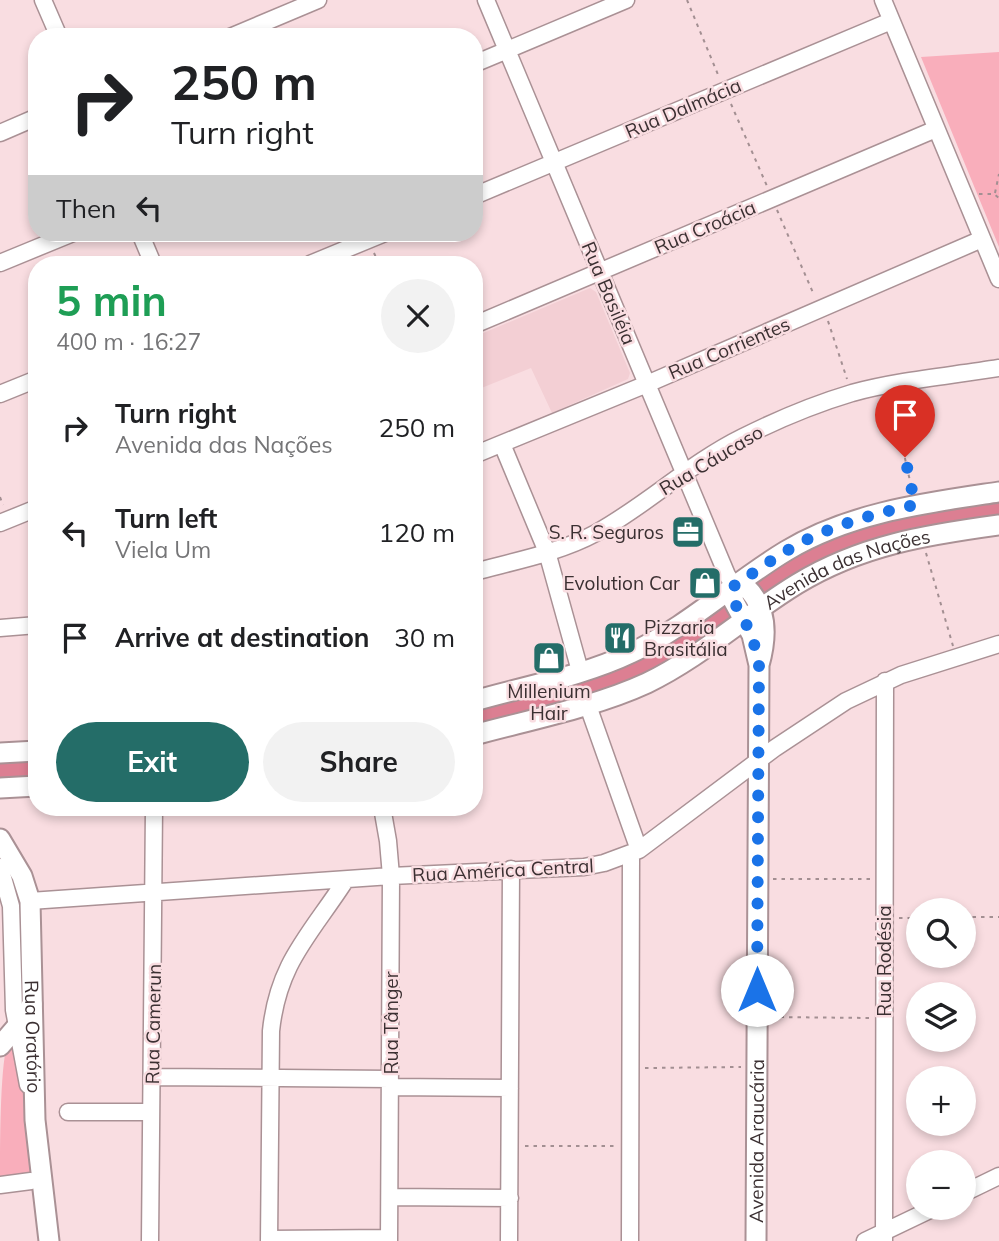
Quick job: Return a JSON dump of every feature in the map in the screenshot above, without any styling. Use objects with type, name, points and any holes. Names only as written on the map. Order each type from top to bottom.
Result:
[{"type":"main road","name":"Avenida das Nações","points":[[483,733],[587,704],[647,682],[684,662],[746,602],[785,552],[826,531],[876,514],[915,505],[999,492]]},
{"type":"main road","name":"Avenida das Nações","points":[[483,698],[620,659],[746,602],[799,583],[838,563],[889,544],[921,536],[999,525]]},
{"type":"main road","name":"Avenida Araucária","points":[[746,602],[759,665],[756,1241]]},
{"type":"main road","points":[[0,753],[28,751]]},
{"type":"main road","points":[[0,788],[28,786]]},
{"type":"main road","name":"Rua Oratório","points":[[0,839],[22,876],[30,901],[35,1120],[49,1241]]},
{"type":"main road","points":[[0,1046],[25,1017],[32,1004]]},
{"type":"street","points":[[43,0],[55,28]]},
{"type":"street","points":[[251,28],[318,0]]},
{"type":"street","name":"Rua Basiléia","points":[[486,0],[727,575],[746,602]]},
{"type":"street","points":[[483,60],[626,0]]},
{"type":"street","points":[[883,0],[999,279]]},
{"type":"street","name":"Rua Dalmácia","points":[[483,192],[891,21]]},
{"type":"street","points":[[0,133],[28,121]]},
{"type":"street","name":"Rua Croácia","points":[[483,321],[936,129]]},
{"type":"street","name":"Rua Corrientes","points":[[483,451],[647,384],[982,239]]},
{"type":"street","points":[[0,263],[50,242]]},
{"type":"street","points":[[329,256],[363,242]]},
{"type":"street","name":"Rua Cáucaso","points":[[483,570],[579,541],[743,437],[852,393],[999,368]]},
{"type":"street","points":[[0,394],[28,383]]},
{"type":"street","points":[[502,444],[547,552],[580,671]]},
{"type":"street","points":[[0,523],[28,512]]},
{"type":"street","points":[[0,628],[28,626]]},
{"type":"street","name":"Rua América Central","points":[[30,901],[391,876],[584,867],[635,852],[820,718],[885,681],[999,644]]},
{"type":"street","name":"Rua Rodésia","points":[[884,1236],[885,681]]},
{"type":"street","points":[[587,704],[635,852],[629,1241]]},
{"type":"street","name":"Rua Camerun","points":[[150,1241],[155,816]]},
{"type":"street","name":"Rua Tânger","points":[[384,816],[391,876],[389,1240]]},
{"type":"street","points":[[0,867],[11,906],[16,1026],[35,1120]]},
{"type":"street","points":[[509,1241],[511,869]]},
{"type":"street","points":[[345,881],[298,948],[279,987],[271,1031],[269,1240],[389,1240]]},
{"type":"street","points":[[152,1077],[510,1088]]},
{"type":"street","points":[[68,1112],[151,1112]]},
{"type":"street","points":[[976,1187],[999,1176]]},
{"type":"street","points":[[0,1185],[31,1181]]},
{"type":"street","points":[[390,1197],[510,1198]]},
{"type":"street","points":[[865,1241],[884,1236],[913,1220]]},
{"type":"path","points":[[687,0],[822,308],[852,393]]},
{"type":"path","points":[[994,194],[999,174]]},
{"type":"path","points":[[965,197],[988,193],[999,198]]},
{"type":"path","points":[[889,385],[915,505]]},
{"type":"path","points":[[921,536],[957,658]]},
{"type":"path","points":[[758,879],[884,878]]},
{"type":"path","points":[[976,917],[999,917]]},
{"type":"path","points":[[884,918],[906,918]]},
{"type":"path","points":[[757,1017],[884,1018]]},
{"type":"path","points":[[630,1068],[757,1066]]},
{"type":"path","points":[[510,1146],[630,1146]]},
{"type":"shaded area","points":[[999,52],[999,247],[921,57]]},
{"type":"shaded area","points":[[590,288],[596,292],[630,373],[628,379],[552,413],[531,368],[483,387],[483,333]]},
{"type":"shaded area","points":[[7,1045],[14,1045],[35,1174],[0,1179],[2,1090]]},
{"type":"waterway","points":[[767,585],[830,551],[879,532],[922,521],[999,510]]},
{"type":"waterway","points":[[483,715],[617,676],[659,656],[725,613]]},
{"type":"waterway","points":[[0,769],[28,767]]},
{"type":"place","name":"S. R. Seguros","points":[[688,532]]},
{"type":"place","name":"Evolution Car","points":[[705,583]]},
{"type":"place","name":"Pizzaria Brasitália","points":[[620,638]]},
{"type":"place","name":"Millenium Hair","points":[[549,658]]},
{"type":"route","points":[[757,990],[759,665],[752,635],[733,600],[732,592],[734,586],[785,552],[826,531],[876,514],[915,505],[905,457]]}]
